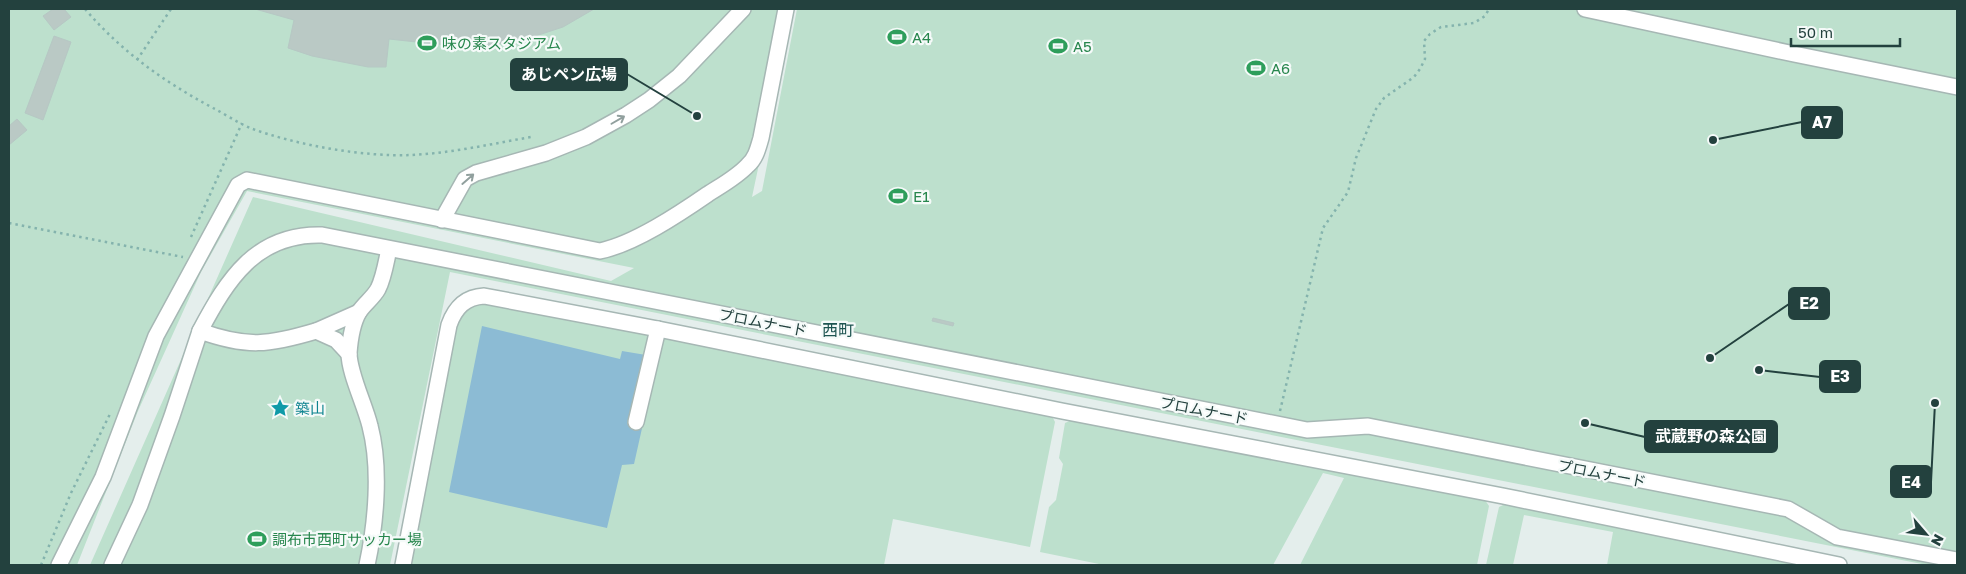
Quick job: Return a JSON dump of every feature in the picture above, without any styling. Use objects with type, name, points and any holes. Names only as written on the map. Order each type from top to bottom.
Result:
[{"type":"street","points":[[442,220],[465,179],[476,173],[546,153],[586,137],[620,119],[679,76],[743,9]]},
{"type":"street","points":[[59,565],[103,477],[156,336],[238,185],[247,180],[600,251],[611,249],[669,220],[737,176],[750,164],[757,153],[786,9]]},
{"type":"street","points":[[1585,9],[1957,87]]},
{"type":"street","name":"プロムナード","points":[[112,565],[140,505],[200,331],[219,296],[229,282],[256,253],[279,241],[299,236],[322,235],[1312,431],[1356,425],[1368,426],[1778,507],[1791,510],[1837,537],[1957,560]]},
{"type":"street","points":[[367,565],[376,493],[375,463],[371,428],[351,368],[349,354],[352,332],[360,312],[373,298],[379,287],[389,249]]},
{"type":"street","points":[[403,565],[449,325],[452,316],[461,304],[476,296],[491,297],[658,329],[1062,411],[1503,496],[1839,565]]},
{"type":"street","points":[[200,331],[239,343],[265,344],[316,331],[360,312]]},
{"type":"street","points":[[636,422],[658,329]]},
{"type":"street","points":[[316,331],[336,340],[349,354]]},
{"type":"path","points":[[85,9],[115,42],[137,60],[178,89],[250,127],[315,145],[355,152],[410,155],[458,150],[531,137]]},
{"type":"path","points":[[137,60],[171,9]]},
{"type":"path","points":[[1277,424],[1323,228],[1348,192],[1356,158],[1376,109],[1384,98],[1414,77],[1420,69],[1425,59],[1424,42],[1430,34],[1441,27],[1474,23],[1485,16],[1489,9]]},
{"type":"path","points":[[9,223],[182,257]]},
{"type":"green space","points":[[9,9],[792,9],[752,197],[762,191],[797,9],[1957,9],[1957,565],[1927,565],[450,272],[390,565],[90,565],[253,197],[611,281],[634,268],[247,191],[201,272],[138,411],[77,565],[9,565]]},
{"type":"green space","points":[[482,294],[1050,412],[1055,422],[1030,547],[893,519],[884,565],[405,565],[454,311]]},
{"type":"green space","points":[[1074,419],[1485,500],[1489,506],[1477,565],[1300,565],[1344,478],[1323,473],[1273,565],[1104,565],[1040,552],[1049,507],[1056,500],[1063,464],[1059,458],[1065,423]]},
{"type":"green space","points":[[1505,504],[1810,565],[1607,565],[1613,532],[1524,515],[1513,565],[1486,565],[1499,507]]},
{"type":"water","points":[[482,326],[620,359],[622,351],[658,357],[634,464],[622,465],[607,528],[449,492]]},
{"type":"building","points":[[53,9],[64,9],[71,17],[54,30],[43,16]]},
{"type":"building","points":[[255,9],[594,9],[563,27],[520,41],[485,46],[435,44],[389,39],[386,67],[368,67],[312,56],[288,48],[294,20]]},
{"type":"building","points":[[54,36],[71,42],[43,120],[25,113]]},
{"type":"building","points":[[17,119],[27,130],[9,145],[9,126]]},
{"type":"building","points":[[933,318],[954,323],[953,326],[932,321]]},
{"type":"place","name":"A4","points":[[897,37]]},
{"type":"place","name":"味の素スタジアム","points":[[427,43]]},
{"type":"place","name":"A5","points":[[1058,46]]},
{"type":"place","name":"A6","points":[[1256,68]]},
{"type":"place","name":"あじペン広場","points":[[697,116]]},
{"type":"place","name":"A7","points":[[1713,140]]},
{"type":"place","name":"E1","points":[[898,196]]},
{"type":"place","name":"E2","points":[[1710,358]]},
{"type":"place","name":"E3","points":[[1759,370]]},
{"type":"place","name":"E4","points":[[1935,403]]},
{"type":"place","name":"築山","points":[[280,408]]},
{"type":"place","name":"武蔵野の森公園","points":[[1585,423]]},
{"type":"place","name":"調布市西町サッカー場","points":[[257,539]]},
{"type":"district","name":"西町","points":[[838,330]]}]
